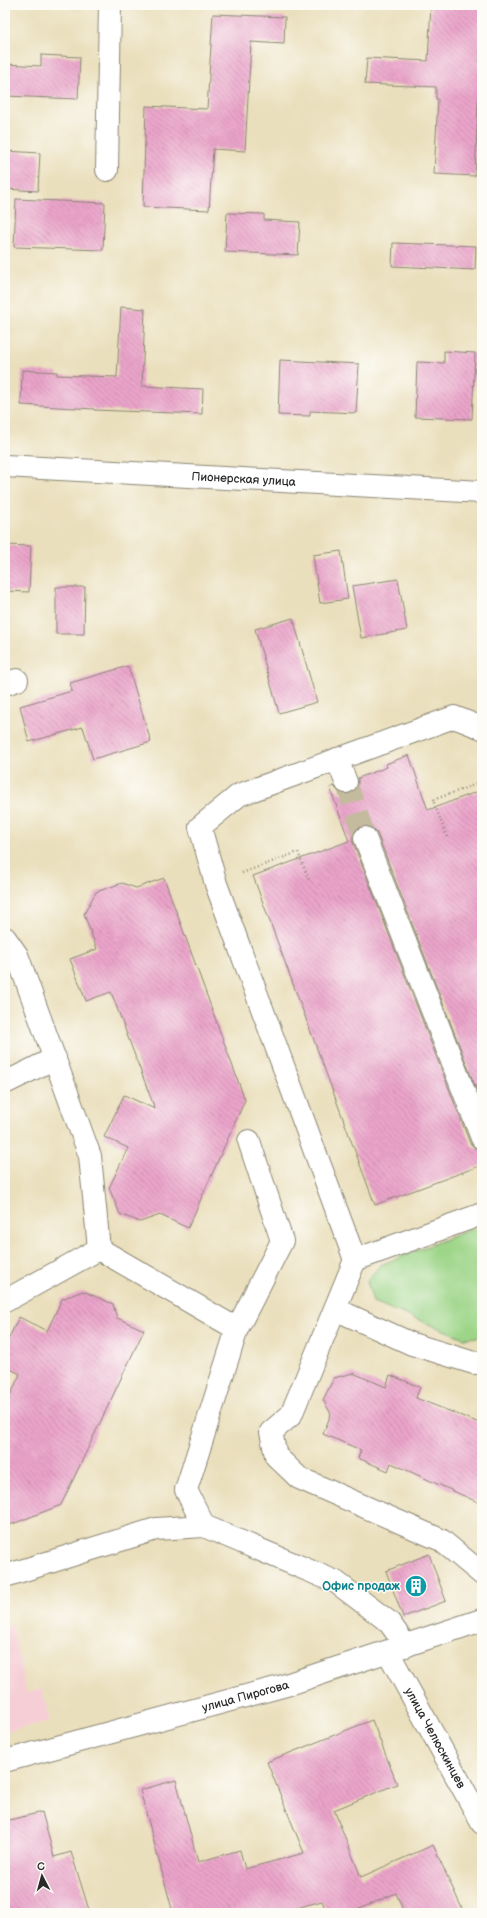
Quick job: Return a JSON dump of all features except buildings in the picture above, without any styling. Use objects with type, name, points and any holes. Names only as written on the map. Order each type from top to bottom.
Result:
[{"type":"street","points":[[107,170],[110,5]]},
{"type":"street","name":"Пионерская улица","points":[[5,466],[482,492]]},
{"type":"street","points":[[482,728],[454,717],[239,795],[200,827],[216,884],[355,1260],[291,1414],[271,1432],[276,1456],[299,1478],[441,1540],[482,1574]]},
{"type":"street","points":[[336,759],[346,782]]},
{"type":"street","points":[[365,838],[482,1138]]},
{"type":"street","points":[[5,938],[17,955],[90,1156],[99,1249]]},
{"type":"street","points":[[5,1083],[55,1058]]},
{"type":"street","points":[[5,1576],[156,1529],[204,1526],[186,1490],[237,1329],[282,1240],[249,1141]]},
{"type":"street","points":[[355,1260],[482,1214]]},
{"type":"street","points":[[5,1301],[99,1249]]},
{"type":"street","points":[[99,1249],[237,1329]]},
{"type":"street","points":[[335,1308],[412,1344],[474,1363],[482,1362]]},
{"type":"street","name":"улица Челюскинцев","points":[[204,1526],[336,1582],[389,1622],[397,1649],[482,1824]]},
{"type":"street","name":"улица Пирогова","points":[[5,1761],[283,1686],[482,1620]]},
{"type":"path","points":[[478,439],[482,323]]},
{"type":"path","points":[[447,837],[433,800],[482,782]]},
{"type":"path","points":[[216,884],[298,852],[309,880]]},
{"type":"shaded area","points":[[12,1624],[26,1693],[42,1689],[50,1721],[5,1732],[5,1626]]},
{"type":"green space","points":[[474,1228],[482,1228],[482,1337],[464,1338],[373,1302],[367,1281],[380,1265]]},
{"type":"tunnel","points":[[346,782],[365,838]]},
{"type":"place","name":"Офис продаж","points":[[416,1586]]}]
